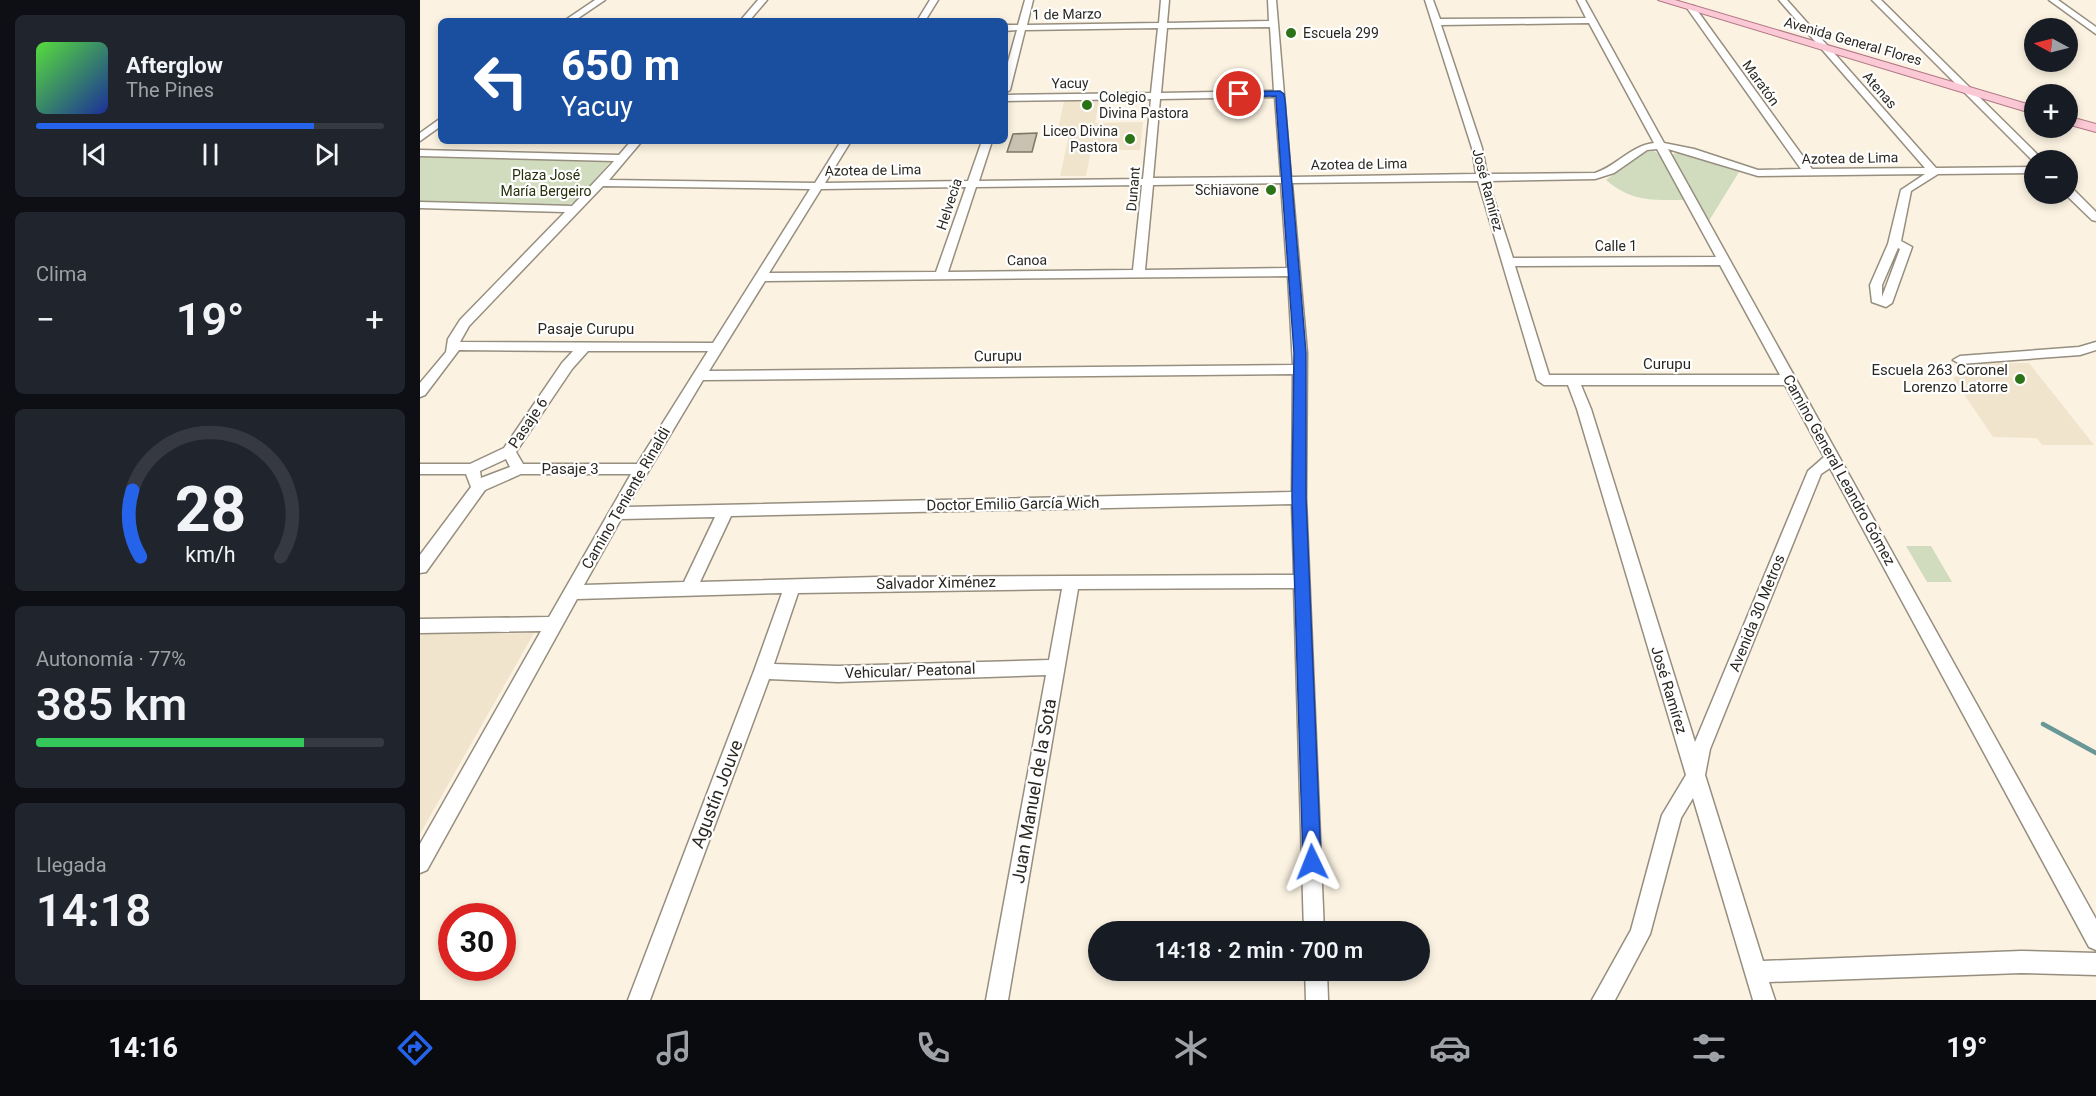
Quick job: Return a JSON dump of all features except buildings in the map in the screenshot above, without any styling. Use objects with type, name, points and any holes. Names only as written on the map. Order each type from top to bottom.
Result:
[{"type":"main road","name":"Avenida General Flores","points":[[1663,0],[1690,4],[1816,38],[2024,99]]},
{"type":"main road","name":"Avenida General Flores","points":[[1690,4],[1826,48],[2024,107]]},
{"type":"main road","points":[[2078,114],[2096,120]]},
{"type":"main road","points":[[2078,123],[2096,128]]},
{"type":"street","points":[[573,18],[601,0]]},
{"type":"street","points":[[747,18],[763,0]]},
{"type":"street","points":[[923,18],[934,0]]},
{"type":"street","points":[[1008,78],[1029,0]]},
{"type":"street","name":"Dunant","points":[[1139,274],[1165,0]]},
{"type":"street","points":[[1272,0],[1300,353],[1298,369],[1301,582],[1314,921]]},
{"type":"street","name":"José Ramírez","points":[[1429,0],[1477,148],[1482,177],[1544,380]]},
{"type":"street","name":"Camino General Leandro Gómez","points":[[1581,0],[2096,940]]},
{"type":"street","name":"Atenas","points":[[1783,0],[1934,172]]},
{"type":"street","points":[[1876,0],[2028,150]]},
{"type":"street","points":[[2053,0],[2096,31]]},
{"type":"street","name":"Maratón","points":[[1690,4],[1809,173]]},
{"type":"street","points":[[1437,22],[1592,20]]},
{"type":"street","name":"1 de Marzo","points":[[1008,28],[1274,24]]},
{"type":"street","name":"Yacuy","points":[[1008,98],[1280,94]]},
{"type":"street","points":[[420,138],[438,123]]},
{"type":"street","points":[[420,392],[444,365],[454,346],[454,339],[464,323],[600,183],[634,144]]},
{"type":"street","name":"Camino Teniente Rinaldi","points":[[420,863],[641,469],[844,144]]},
{"type":"street","name":"Helvecia","points":[[940,277],[986,144]]},
{"type":"street","name":"Azotea de Lima","points":[[600,183],[818,186],[1600,175],[1644,148],[1660,146],[1682,148],[1725,165],[1748,171],[1809,173],[2024,170]]},
{"type":"street","points":[[420,153],[622,158]]},
{"type":"street","points":[[1894,242],[1906,190],[1917,182],[1929,178],[1934,172]]},
{"type":"street","points":[[2078,200],[2096,218]]},
{"type":"street","points":[[420,205],[573,209]]},
{"type":"street","name":"Calle 1","points":[[1509,262],[1723,261]]},
{"type":"street","name":"Canoa","points":[[760,277],[1294,272]]},
{"type":"street","name":"Pasaje Curupu","points":[[454,346],[716,347]]},
{"type":"street","name":"Pasaje 6","points":[[472,469],[509,452],[567,366],[585,346]]},
{"type":"street","points":[[1960,360],[2080,351],[2096,346]]},
{"type":"street","name":"Curupu","points":[[698,376],[1298,369]]},
{"type":"street","name":"Curupu","points":[[1544,380],[1790,380]]},
{"type":"street","name":"José Ramírez","points":[[1573,381],[1587,420],[1764,1000]]},
{"type":"street","points":[[509,452],[519,469]]},
{"type":"street","name":"Avenida 30 Metros","points":[[1695,777],[1701,748],[1815,471],[1833,458]]},
{"type":"street","points":[[420,469],[472,469],[474,480],[480,486]]},
{"type":"street","name":"Pasaje 6","points":[[420,567],[480,486],[519,469]]},
{"type":"street","name":"Pasaje 3","points":[[519,469],[641,469]]},
{"type":"street","name":"Doctor Emilio García Wich","points":[[616,513],[1299,498]]},
{"type":"street","points":[[689,588],[726,510]]},
{"type":"street","name":"Salvador Ximénez","points":[[572,592],[877,584],[1258,580],[1301,582]]},
{"type":"street","name":"Juan Manuel de la Sota","points":[[997,1000],[1071,582]]},
{"type":"street","name":"Agustín Jouve","points":[[639,1000],[763,672],[792,587]]},
{"type":"street","points":[[420,626],[554,624]]},
{"type":"street","name":"Vehicular/ Peatonal","points":[[763,672],[838,674],[1056,668]]},
{"type":"street","points":[[1604,1000],[1640,934],[1672,815],[1695,777]]},
{"type":"street","points":[[1756,972],[2021,963],[2096,964]]},
{"type":"street","points":[[1316,981],[1317,1000]]},
{"type":"shaded area","points":[[1099,100],[1095,123],[1143,122],[1140,150],[1091,150],[1086,176],[1060,176],[1070,130],[1058,129],[1064,101]]},
{"type":"shaded area","points":[[1980,363],[2029,363],[2094,445],[2042,445],[2037,438],[1993,437],[1953,378]]},
{"type":"shaded area","points":[[534,633],[420,834],[420,634]]},
{"type":"green space","points":[[1654,151],[1661,156],[1684,200],[1634,196],[1606,180],[1643,152]]},
{"type":"green space","points":[[1678,152],[1739,172],[1707,224],[1670,156]]},
{"type":"green space","name":"Plaza José María Bergeiro","points":[[420,155],[607,160],[610,162],[575,202],[562,207],[420,203]]},
{"type":"green space","points":[[1906,546],[1931,546],[1952,582],[1927,582]]},
{"type":"waterway","points":[[2043,724],[2096,753]]},
{"type":"place","name":"Escuela 299","points":[[1291,33]]},
{"type":"place","name":"Colegio Divina Pastora","points":[[1087,105]]},
{"type":"place","name":"Liceo Divina Pastora","points":[[1130,139]]},
{"type":"place","name":"Schiavone","points":[[1271,190]]},
{"type":"place","name":"Escuela 263 Coronel Lorenzo Latorre","points":[[2020,379]]},
{"type":"route","points":[[1239,94],[1280,94],[1300,353],[1298,369],[1299,498],[1312,862]]}]
